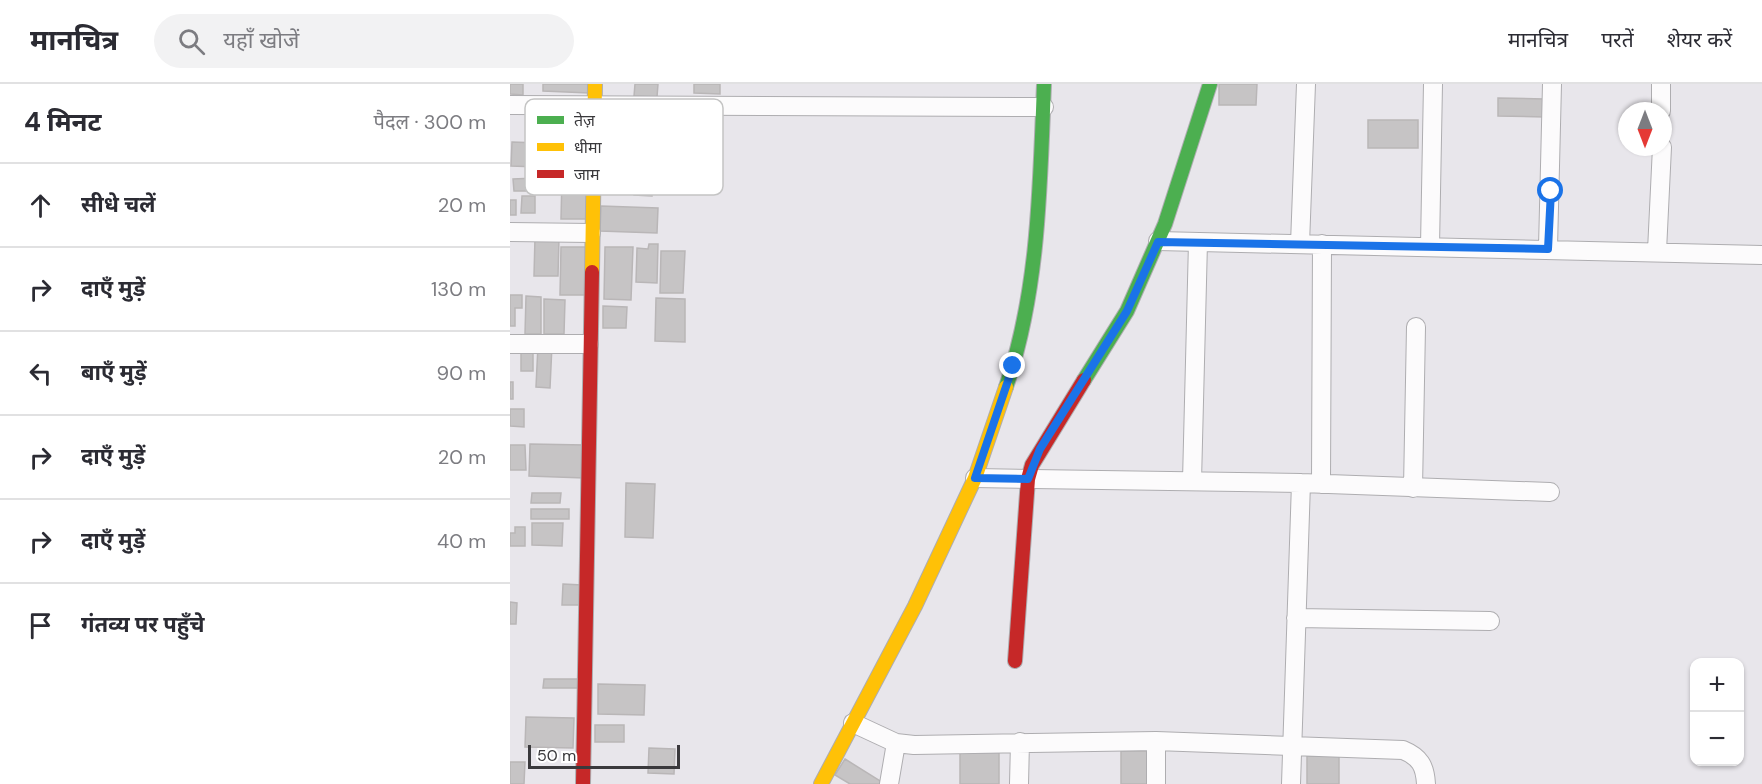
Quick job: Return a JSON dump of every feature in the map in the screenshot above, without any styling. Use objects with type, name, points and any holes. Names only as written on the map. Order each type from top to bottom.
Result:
[{"type":"street","points":[[821,784],[915,606],[975,478],[1013,366],[1037,242],[1044,84]]},
{"type":"street","points":[[1015,661],[1028,479],[1040,449],[1127,311],[1158,242],[1210,84]]},
{"type":"street","points":[[1300,244],[1306,84]]},
{"type":"street","points":[[1430,246],[1433,84]]},
{"type":"street","points":[[1548,249],[1552,84]]},
{"type":"street","points":[[1661,84],[1662,102]]},
{"type":"street","points":[[510,105],[525,105]]},
{"type":"street","points":[[723,106],[1044,107]]},
{"type":"street","points":[[1657,251],[1662,156]]},
{"type":"street","points":[[583,784],[592,195]]},
{"type":"street","points":[[510,232],[591,233]]},
{"type":"street","points":[[1158,242],[1430,246],[1762,255]]},
{"type":"street","points":[[1192,482],[1198,242]]},
{"type":"street","points":[[1320,484],[1322,244]]},
{"type":"street","points":[[1413,488],[1416,327]]},
{"type":"street","points":[[510,344],[589,344]]},
{"type":"street","points":[[975,478],[1301,483],[1550,492]]},
{"type":"street","points":[[1291,784],[1301,483]]},
{"type":"street","points":[[1296,618],[1490,621]]},
{"type":"street","points":[[853,723],[896,743],[914,745],[1156,741],[1291,748],[1403,750],[1416,756],[1423,766],[1426,784]]},
{"type":"street","points":[[1156,741],[1156,784]]},
{"type":"street","points":[[1019,784],[1020,742]]},
{"type":"street","points":[[889,784],[896,743]]},
{"type":"building","points":[[510,84],[523,84],[523,95],[510,94]]},
{"type":"building","points":[[543,84],[590,84],[589,93],[543,91]]},
{"type":"building","points":[[635,84],[658,84],[657,97],[634,96]]},
{"type":"building","points":[[694,84],[720,84],[720,94],[694,93]]},
{"type":"building","points":[[1219,84],[1257,84],[1256,105],[1219,105]]},
{"type":"building","points":[[1498,98],[1544,99],[1544,117],[1498,116]]},
{"type":"building","points":[[1368,120],[1418,120],[1418,148],[1368,148]]},
{"type":"building","points":[[512,142],[525,142],[525,167],[511,166]]},
{"type":"building","points":[[525,178],[525,191],[514,191],[513,179]]},
{"type":"building","points":[[562,195],[588,195],[587,219],[561,219]]},
{"type":"building","points":[[522,196],[535,196],[535,213],[521,213]]},
{"type":"building","points":[[510,200],[516,200],[516,215],[510,215]]},
{"type":"building","points":[[601,206],[658,208],[657,233],[600,231]]},
{"type":"building","points":[[535,237],[559,238],[558,276],[534,276]]},
{"type":"building","points":[[649,244],[658,244],[657,283],[636,282],[637,248],[648,249]]},
{"type":"building","points":[[561,247],[588,247],[588,295],[560,295]]},
{"type":"building","points":[[605,247],[633,247],[631,300],[604,299]]},
{"type":"building","points":[[661,251],[685,251],[683,293],[660,293]]},
{"type":"building","points":[[510,295],[522,295],[522,308],[515,308],[515,326],[510,326]]},
{"type":"building","points":[[526,296],[541,297],[541,334],[525,334]]},
{"type":"building","points":[[656,298],[685,299],[685,342],[655,341]]},
{"type":"building","points":[[544,299],[565,300],[564,334],[544,334]]},
{"type":"building","points":[[603,306],[627,307],[626,328],[603,328]]},
{"type":"building","points":[[538,345],[552,345],[550,388],[536,387]]},
{"type":"building","points":[[521,349],[533,349],[533,371],[521,371]]},
{"type":"building","points":[[510,382],[513,382],[513,399],[510,399]]},
{"type":"building","points":[[510,409],[524,409],[524,427],[510,426]]},
{"type":"building","points":[[530,444],[585,445],[584,478],[529,476]]},
{"type":"building","points":[[510,445],[525,445],[526,470],[510,470]]},
{"type":"building","points":[[626,483],[655,484],[653,538],[625,537]]},
{"type":"building","points":[[532,493],[561,493],[560,503],[531,503]]},
{"type":"building","points":[[531,509],[569,509],[569,519],[531,519]]},
{"type":"building","points":[[532,523],[563,523],[562,546],[532,545]]},
{"type":"building","points":[[515,527],[525,527],[525,546],[510,546],[510,533],[515,533]]},
{"type":"building","points":[[563,584],[582,585],[581,605],[562,605]]},
{"type":"building","points":[[510,602],[517,603],[516,624],[510,624]]},
{"type":"building","points":[[544,679],[578,679],[578,688],[543,688]]},
{"type":"building","points":[[598,684],[645,685],[644,715],[598,714]]},
{"type":"building","points":[[526,717],[574,718],[573,748],[525,747]]},
{"type":"building","points":[[595,725],[624,725],[624,742],[595,742]]},
{"type":"building","points":[[960,747],[999,747],[999,784],[960,784]]},
{"type":"building","points":[[649,748],[675,749],[674,774],[648,773]]},
{"type":"building","points":[[1121,751],[1150,751],[1150,784],[1121,784]]},
{"type":"building","points":[[1307,756],[1339,756],[1339,784],[1307,784]]},
{"type":"building","points":[[845,759],[885,784],[850,784],[835,775]]},
{"type":"building","points":[[510,762],[525,762],[524,784],[510,784]]},
{"type":"traffic: fast","points":[[1006,387],[1025,313],[1036,237],[1044,84]]},
{"type":"traffic: fast","points":[[1084,380],[1127,311],[1165,224],[1210,84]]},
{"type":"traffic: slow","points":[[595,84],[595,99]]},
{"type":"traffic: slow","points":[[592,272],[593,195]]},
{"type":"traffic: slow","points":[[821,784],[915,606],[975,478],[1006,387]]},
{"type":"traffic: jam","points":[[583,784],[592,272]]},
{"type":"traffic: jam","points":[[1015,661],[1028,479],[1032,465],[1084,380]]},
{"type":"route","points":[[1013,366],[975,478],[1028,479],[1040,449],[1127,311],[1158,242],[1548,249],[1551,191]]}]
